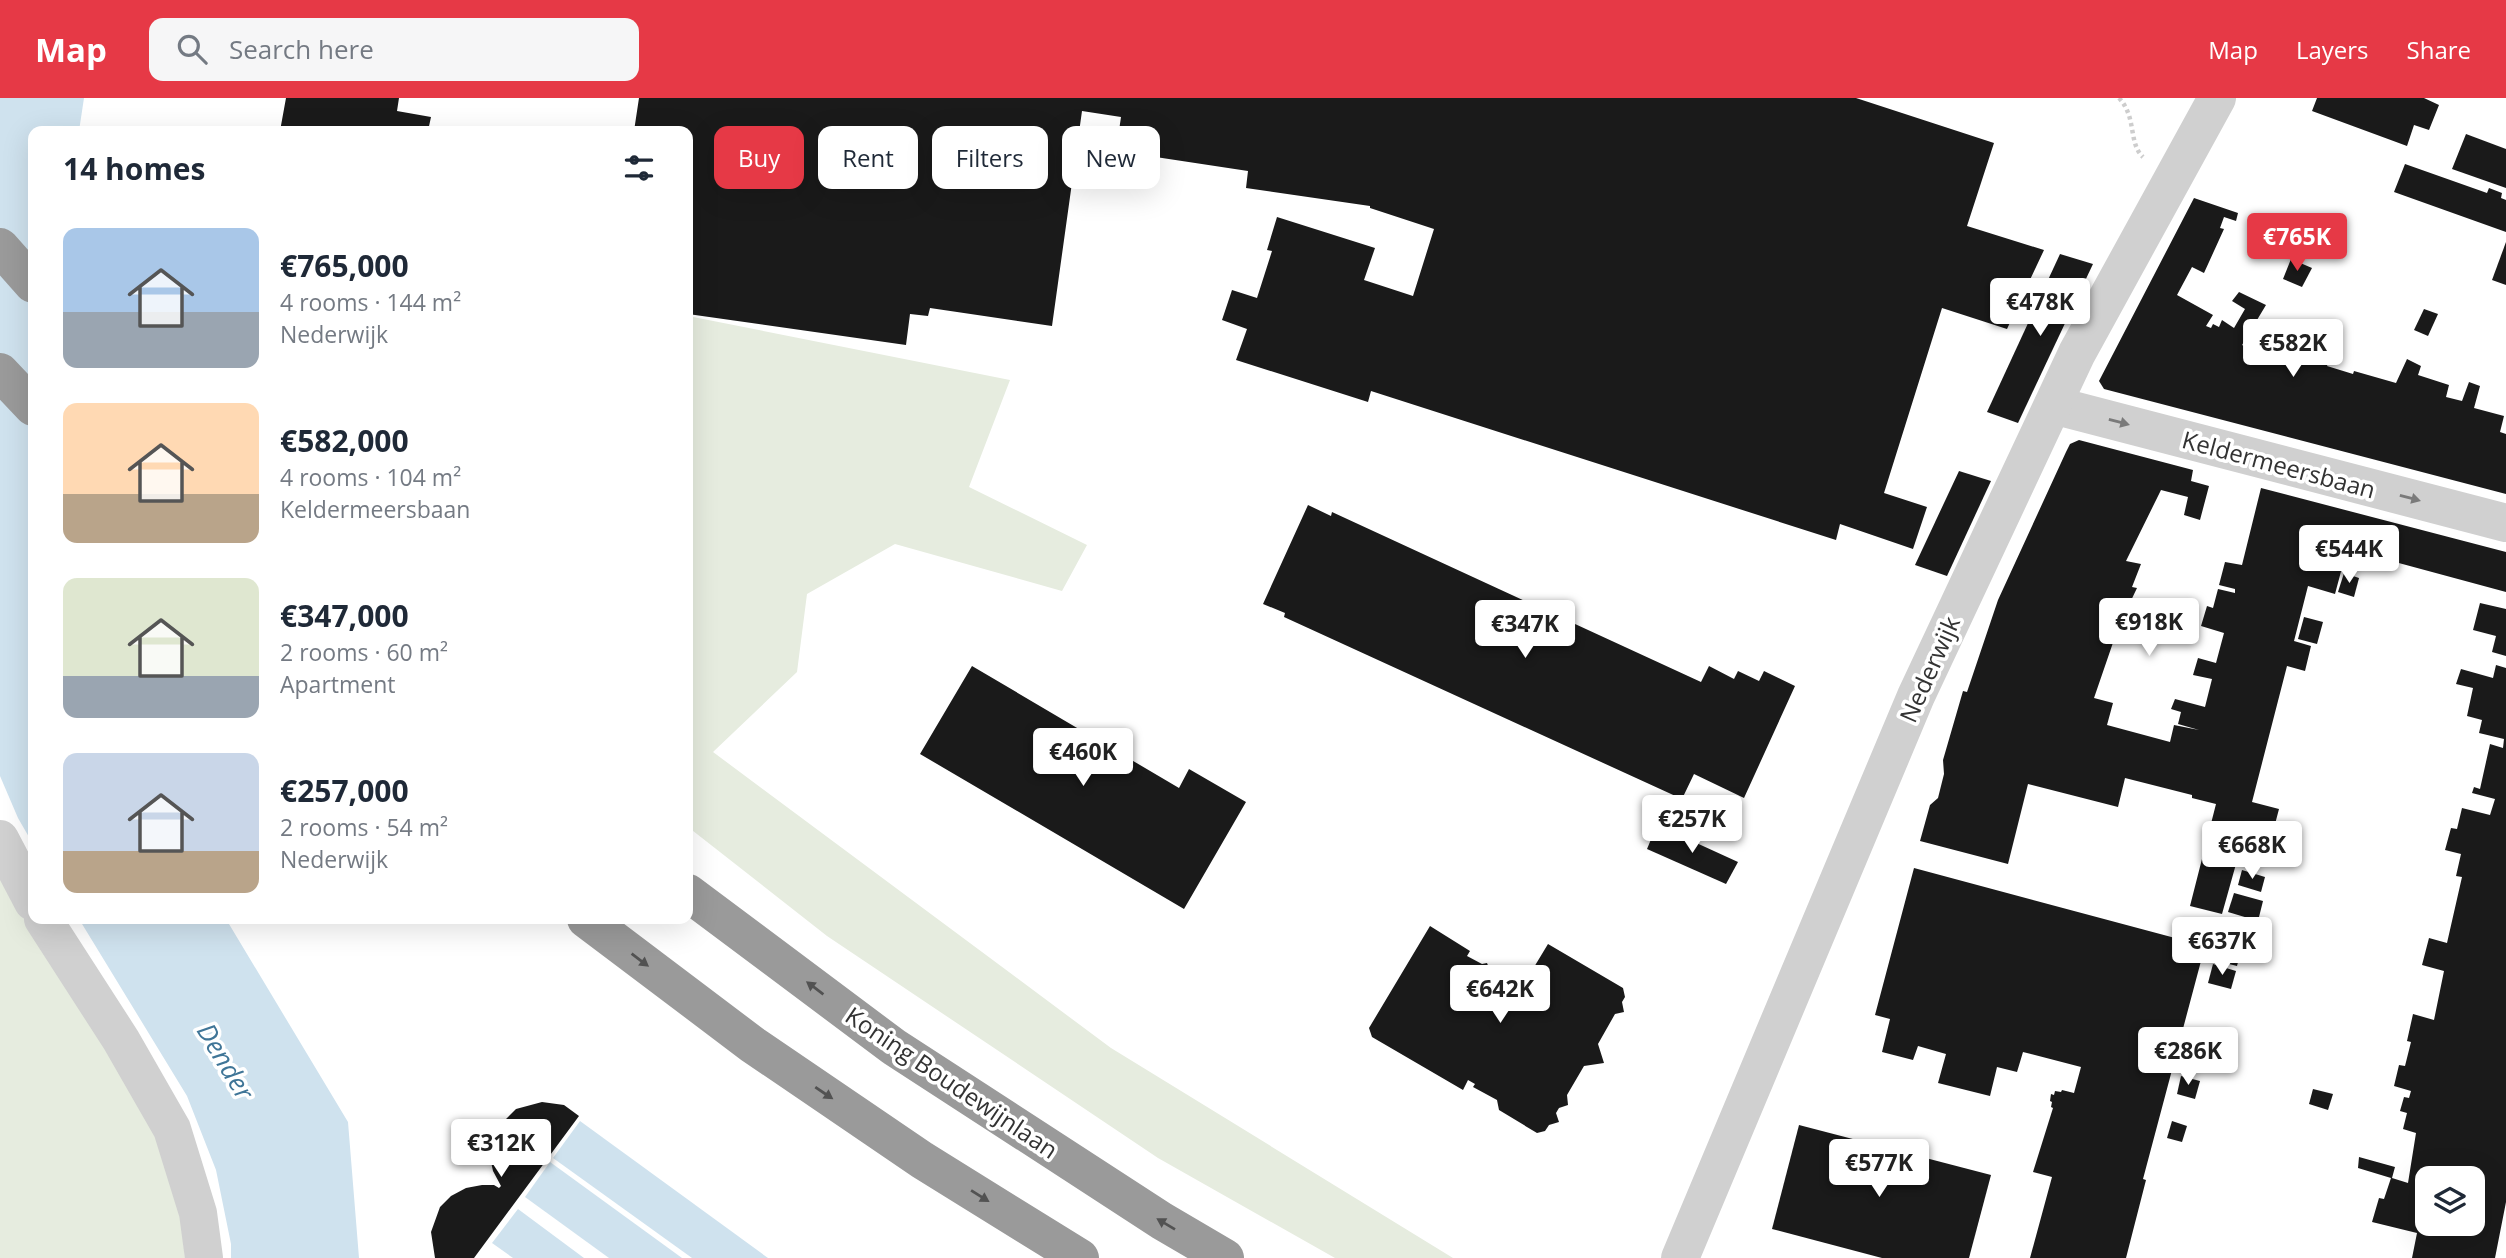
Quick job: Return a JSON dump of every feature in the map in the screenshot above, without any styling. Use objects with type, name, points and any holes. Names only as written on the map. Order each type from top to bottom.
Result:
[{"type":"highway","points":[[0,247],[28,278]]},
{"type":"highway","points":[[0,372],[28,402]]},
{"type":"highway","name":"Koning Boudewijnlaan","points":[[693,897],[894,1047],[1162,1222],[1225,1258]]},
{"type":"highway","points":[[593,924],[753,1045],[922,1160],[1080,1258]]},
{"type":"street","name":"Nederwijk","points":[[1680,1258],[1916,696],[2077,353],[2217,98]]},
{"type":"street","name":"Keldermeersbaan","points":[[2053,405],[2506,523]]},
{"type":"street","points":[[0,839],[28,892]]},
{"type":"street","points":[[46,924],[121,1040],[172,1129],[198,1213],[204,1258]]},
{"type":"path","points":[[2119,98],[2128,108],[2137,152],[2169,182]]},
{"type":"shaded area","points":[[693,317],[1010,380],[969,487],[1087,545],[1062,591],[895,544],[807,594],[797,672],[713,752],[1111,1048],[1453,1258],[1335,1258],[1158,1158],[827,936],[693,831]]},
{"type":"shaded area","points":[[0,849],[28,900],[28,924],[41,924],[153,1126],[180,1210],[185,1258],[0,1258]]},
{"type":"water","points":[[0,98],[84,98],[80,126],[28,126],[28,835],[0,776]]},
{"type":"water","name":"Dender","points":[[82,924],[229,924],[348,1122],[359,1258],[231,1258],[231,1244],[216,1170],[187,1096]]},
{"type":"water","points":[[580,1121],[768,1258],[692,1258],[553,1158]]},
{"type":"water","points":[[550,1162],[682,1258],[609,1258],[525,1197]]},
{"type":"water","points":[[518,1209],[584,1258],[513,1258],[492,1243]]},
{"type":"building","points":[[286,98],[399,98],[397,111],[431,117],[429,126],[281,126]]},
{"type":"building","points":[[639,98],[1856,98],[1994,143],[1967,226],[2044,250],[2007,329],[1942,308],[1884,493],[1927,507],[1913,549],[1840,524],[1836,540],[1371,391],[1368,402],[1236,360],[1247,329],[1222,320],[1232,290],[1257,298],[1272,251],[1267,250],[1277,217],[1375,248],[1364,280],[1413,296],[1434,229],[1370,206],[1246,188],[1248,171],[1160,158],[1160,126],[1120,126],[1121,117],[1082,111],[1080,126],[1062,126],[1062,189],[1071,189],[1052,326],[930,308],[928,316],[910,314],[906,345],[693,315],[693,126],[635,126]]},
{"type":"building","points":[[2317,98],[2424,98],[2439,105],[2429,130],[2414,125],[2407,146],[2312,111]]},
{"type":"building","points":[[2466,134],[2506,149],[2506,188],[2452,169]]},
{"type":"building","points":[[2405,164],[2487,193],[2489,188],[2502,193],[2501,198],[2506,200],[2506,232],[2394,192]]},
{"type":"building","points":[[2194,198],[2238,213],[2236,221],[2224,217],[2220,228],[2224,229],[2204,273],[2192,267],[2177,295],[2213,315],[2206,326],[2211,328],[2213,324],[2219,327],[2222,320],[2234,328],[2245,309],[2232,301],[2239,292],[2266,305],[2242,345],[2265,357],[2285,321],[2309,331],[2304,343],[2333,351],[2327,366],[2396,383],[2407,359],[2421,366],[2418,375],[2449,385],[2446,397],[2462,401],[2469,382],[2480,386],[2474,408],[2504,416],[2500,432],[2506,434],[2506,494],[2104,389],[2099,381]]},
{"type":"building","points":[[2506,242],[2506,285],[2492,280]]},
{"type":"building","points":[[2060,254],[2093,264],[2018,423],[1987,412]]},
{"type":"building","points":[[2291,259],[2312,268],[2302,287],[2283,279]]},
{"type":"building","points":[[2424,309],[2438,314],[2428,336],[2414,330]]},
{"type":"building","points":[[2079,440],[2193,470],[2191,481],[2209,486],[2200,520],[2184,515],[2188,497],[2161,490],[2126,561],[2141,564],[2132,587],[2137,588],[2127,609],[2123,608],[2114,630],[2117,631],[2094,698],[2113,703],[2107,725],[2170,742],[2174,725],[2199,730],[2178,724],[2181,712],[2171,709],[2175,699],[2205,707],[2212,679],[2193,675],[2198,658],[2216,663],[2224,633],[2201,626],[2207,606],[2213,608],[2218,589],[2235,593],[2235,589],[2219,585],[2225,562],[2242,565],[2261,488],[2506,552],[2506,592],[2347,549],[2335,594],[2308,586],[2294,641],[2311,646],[2305,671],[2287,666],[2252,802],[2279,809],[2274,828],[2247,821],[2246,827],[2265,832],[2260,848],[2241,842],[2241,846],[2263,851],[2258,869],[2236,864],[2222,914],[2190,906],[2216,804],[2125,778],[2118,807],[2028,784],[2008,864],[1920,841],[1930,805],[1938,798],[1944,774],[1943,760],[1963,691],[1967,692],[1998,600],[2070,444]]},
{"type":"building","points":[[1959,471],[1991,481],[1947,576],[1915,565]]},
{"type":"building","points":[[1308,505],[1331,516],[1332,512],[1701,682],[1709,666],[1734,679],[1738,671],[1759,681],[1764,671],[1795,686],[1744,798],[1694,774],[1682,799],[1284,617],[1285,613],[1263,604]]},
{"type":"building","points":[[2344,573],[2359,578],[2354,597],[2338,592]]},
{"type":"building","points":[[2480,603],[2506,609],[2506,656],[2492,652],[2496,636],[2473,630]]},
{"type":"building","points":[[2304,617],[2323,622],[2317,644],[2298,639]]},
{"type":"building","points":[[2496,665],[2506,668],[2506,1202],[2495,1258],[2412,1258],[2416,1236],[2485,1236],[2485,1166],[2415,1166],[2415,1233],[2372,1222],[2379,1198],[2384,1199],[2391,1178],[2358,1168],[2359,1157],[2395,1167],[2392,1178],[2408,1183],[2416,1133],[2403,1129],[2407,1113],[2400,1111],[2404,1097],[2409,1098],[2411,1091],[2394,1086],[2399,1065],[2405,1066],[2411,1042],[2407,1041],[2413,1014],[2434,1020],[2444,971],[2422,965],[2429,938],[2447,943],[2462,877],[2456,876],[2461,854],[2445,850],[2451,828],[2457,829],[2462,808],[2490,815],[2495,799],[2472,793],[2474,787],[2480,789],[2490,744],[2503,748],[2504,739],[2479,733],[2482,720],[2467,716],[2473,688],[2456,684],[2461,669],[2493,678]]},
{"type":"building","points":[[972,666],[1179,788],[1189,769],[1246,802],[1184,909],[920,754]]},
{"type":"building","points":[[1657,825],[1738,862],[1726,884],[1647,849]]},
{"type":"building","points":[[1914,868],[2205,946],[2143,1179],[2146,1180],[2126,1258],[2030,1258],[2052,1177],[2033,1172],[2053,1108],[2051,1094],[2062,1090],[2074,1093],[2081,1067],[2023,1052],[2017,1072],[1997,1067],[1990,1096],[1938,1083],[1946,1054],[1918,1046],[1913,1060],[1882,1052],[1890,1019],[1875,1015]]},
{"type":"building","points":[[2242,870],[2265,877],[2261,892],[2238,885]]},
{"type":"building","points":[[2234,893],[2263,901],[2258,921],[2228,912]]},
{"type":"building","points":[[1430,926],[1470,951],[1467,956],[1482,964],[1487,963],[1489,968],[1501,976],[1506,974],[1506,979],[1522,987],[1548,944],[1623,988],[1624,1012],[1615,1014],[1598,1044],[1604,1063],[1584,1066],[1567,1095],[1568,1105],[1559,1108],[1556,1113],[1559,1122],[1549,1125],[1545,1131],[1537,1133],[1499,1110],[1497,1100],[1473,1087],[1475,1084],[1468,1080],[1463,1090],[1372,1037],[1369,1028]]},
{"type":"building","points":[[2219,941],[2242,947],[2237,966],[2213,960]]},
{"type":"building","points":[[2213,964],[2236,971],[2231,989],[2208,983]]},
{"type":"building","points":[[2181,1076],[2200,1081],[2195,1099],[2177,1094]]},
{"type":"building","points":[[2313,1089],[2333,1094],[2328,1110],[2309,1104]]},
{"type":"building","points":[[542,1102],[564,1105],[579,1116],[474,1258],[435,1258],[431,1232],[440,1207],[451,1196],[466,1188],[501,1186],[493,1171],[490,1157],[497,1128],[516,1109]]},
{"type":"building","points":[[2172,1121],[2187,1126],[2182,1142],[2167,1138]]},
{"type":"building","points":[[1799,1125],[1991,1175],[1969,1258],[1882,1258],[1772,1229]]}]
